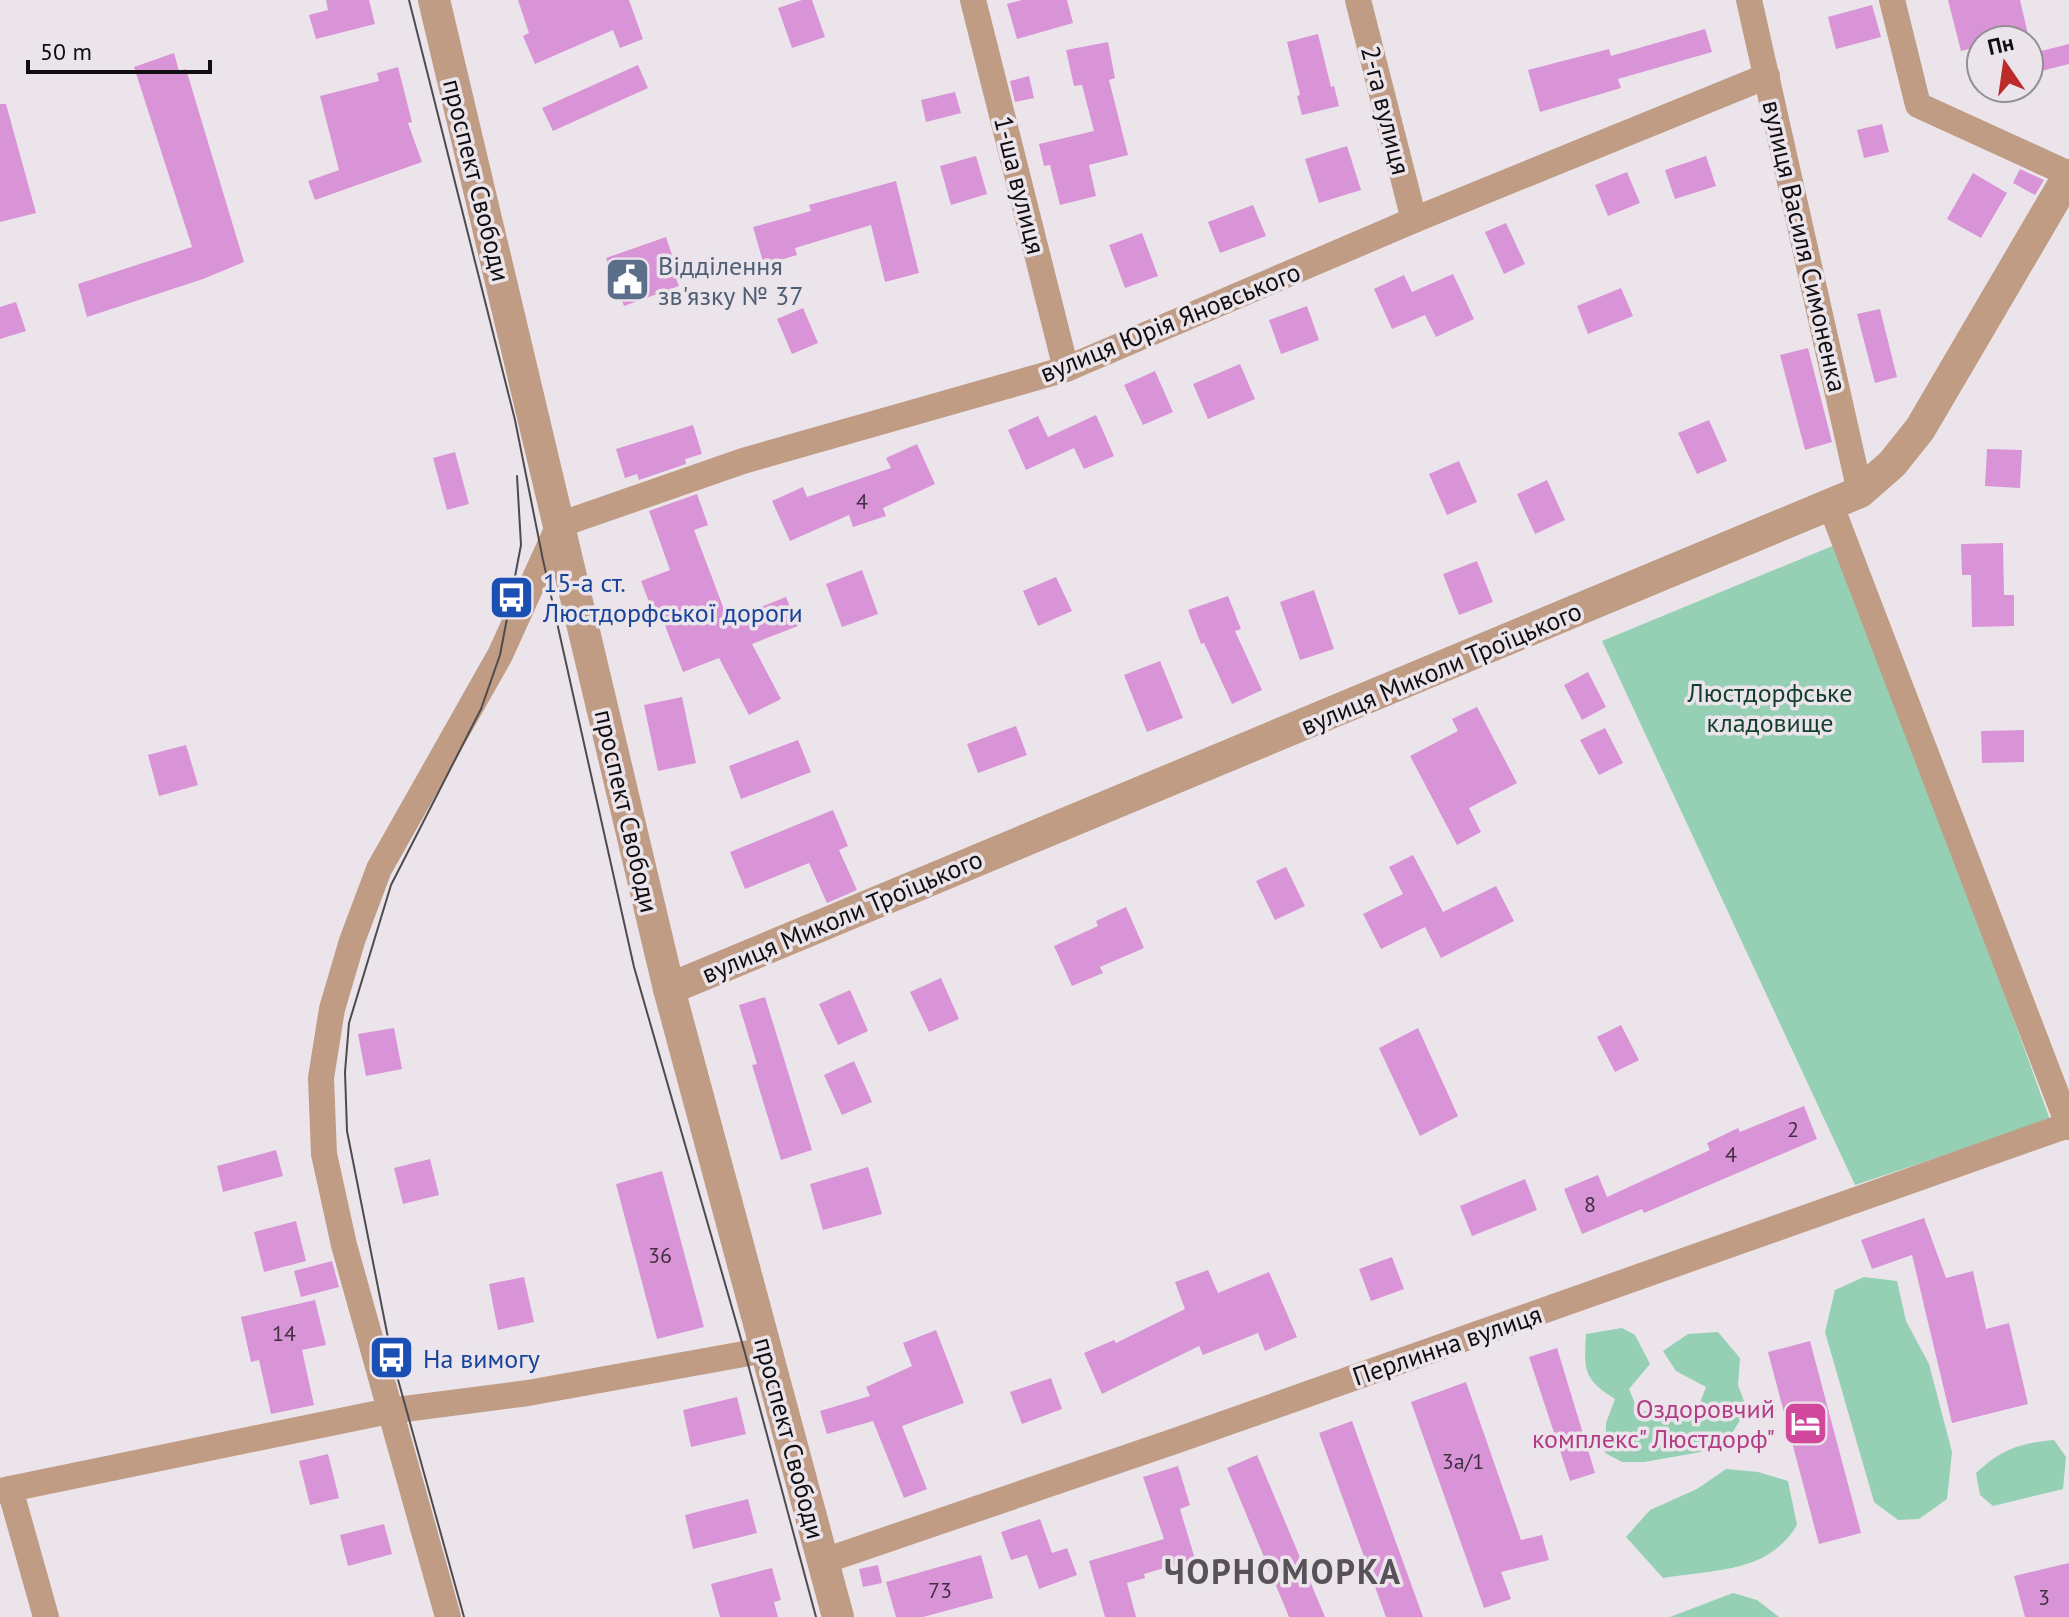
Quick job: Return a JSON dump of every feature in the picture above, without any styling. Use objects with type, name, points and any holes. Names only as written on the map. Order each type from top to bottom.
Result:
[{"type":"street","name":"проспект Свободи","points":[[434,0],[669,989],[838,1617]]},
{"type":"street","name":"1-ша вулиця","points":[[973,0],[1066,369]]},
{"type":"street","name":"2-га вулиця","points":[[1358,0],[1414,220]]},
{"type":"street","name":"вулиця Василя Симоненка","points":[[1749,0],[1860,492]]},
{"type":"street","points":[[1892,0],[1918,105],[2068,180]]},
{"type":"street","name":"вулиця Юрія Яновського","points":[[559,525],[743,461],[1066,369],[1414,220],[1767,76]]},
{"type":"street","name":"вулиця Миколи Троїцького","points":[[669,989],[1860,492],[1892,464],[1920,429],[2068,180]]},
{"type":"street","points":[[1831,506],[2069,1126]]},
{"type":"street","points":[[448,1617],[344,1245],[324,1154],[321,1078],[332,1009],[352,941],[379,869],[500,655],[559,525]]},
{"type":"street","name":"Перлинна вулиця","points":[[824,1561],[1190,1436],[2069,1126]]},
{"type":"street","points":[[46,1617],[5,1490],[389,1411],[528,1393],[766,1350]]},
{"type":"green space","name":"Люстдорфське кладовище","points":[[1842,542],[2050,1120],[1855,1185],[1602,641]]},
{"type":"green space","points":[[1864,1277],[1897,1281],[1906,1321],[1929,1364],[1952,1452],[1947,1499],[1919,1519],[1898,1520],[1874,1502],[1825,1332],[1835,1290]]},
{"type":"green space","points":[[1622,1328],[1635,1335],[1650,1364],[1629,1389],[1638,1411],[1673,1412],[1699,1405],[1706,1387],[1676,1371],[1663,1351],[1688,1334],[1718,1332],[1740,1358],[1738,1385],[1747,1409],[1729,1438],[1701,1452],[1644,1462],[1622,1462],[1605,1453],[1606,1423],[1615,1399],[1591,1379],[1585,1357],[1586,1334]]},
{"type":"green space","points":[[2054,1440],[2066,1457],[2063,1489],[1993,1506],[1980,1495],[1976,1473],[1994,1458],[2021,1445]]},
{"type":"green space","points":[[1726,1469],[1758,1472],[1788,1481],[1797,1525],[1771,1553],[1755,1561],[1663,1578],[1626,1537],[1650,1510],[1697,1489]]},
{"type":"green space","points":[[1733,1593],[1757,1600],[1779,1617],[1670,1617]]},
{"type":"building","points":[[326,0],[369,0],[375,24],[316,39],[309,15],[328,10]]},
{"type":"building","points":[[518,0],[629,0],[643,39],[620,48],[613,30],[535,64],[523,36],[529,33]]},
{"type":"building","points":[[812,0],[825,37],[792,48],[778,8]]},
{"type":"building","points":[[1022,0],[1067,0],[1073,23],[1017,39],[1007,4]]},
{"type":"building","points":[[1948,0],[2020,0],[2026,24],[1965,24],[1965,50],[1961,51]]},
{"type":"building","points":[[1872,5],[1881,37],[1836,49],[1828,17]]},
{"type":"building","points":[[1705,29],[1712,52],[1618,79],[1621,88],[1540,112],[1528,70],[1609,49],[1611,56]]},
{"type":"building","points":[[1318,34],[1339,106],[1302,115],[1287,42]]},
{"type":"building","points":[[1108,42],[1115,78],[1109,80],[1128,155],[1089,165],[1096,196],[1060,205],[1050,165],[1044,166],[1039,144],[1094,131],[1082,85],[1074,86],[1066,50]]},
{"type":"building","points":[[2069,44],[2069,64],[2045,70],[2045,50]]},
{"type":"building","points":[[174,53],[179,71],[186,69],[244,262],[203,279],[87,317],[78,284],[192,247],[134,67]]},
{"type":"building","points":[[638,65],[648,88],[553,131],[542,108]]},
{"type":"building","points":[[398,67],[412,122],[408,123],[422,162],[315,200],[308,181],[339,170],[320,96],[379,81],[377,73]]},
{"type":"building","points":[[1029,76],[1034,98],[1015,102],[1010,81]]},
{"type":"building","points":[[955,92],[961,113],[926,122],[921,100]]},
{"type":"building","points":[[0,104],[6,104],[36,213],[0,222]]},
{"type":"building","points":[[1882,124],[1889,152],[1864,158],[1857,130]]},
{"type":"building","points":[[1347,146],[1361,190],[1319,203],[1305,159]]},
{"type":"building","points":[[976,156],[987,194],[951,205],[940,166]]},
{"type":"building","points":[[1706,156],[1716,186],[1675,199],[1665,170]]},
{"type":"building","points":[[2020,169],[2044,180],[2035,195],[2013,183]]},
{"type":"building","points":[[1627,172],[1640,203],[1608,216],[1595,185]]},
{"type":"building","points":[[1973,173],[2007,193],[1981,238],[1947,219]]},
{"type":"building","points":[[896,181],[919,273],[885,282],[871,225],[795,248],[797,255],[764,265],[753,227],[811,211],[809,205]]},
{"type":"building","points":[[1253,205],[1266,236],[1220,253],[1208,222]]},
{"type":"building","points":[[1506,223],[1525,264],[1504,274],[1485,232]]},
{"type":"building","points":[[1142,233],[1158,276],[1125,288],[1109,245]]},
{"type":"building","points":[[666,237],[672,255],[668,257],[679,286],[624,306],[606,258]]},
{"type":"building","points":[[1453,274],[1474,319],[1436,337],[1425,315],[1392,329],[1374,289],[1404,275],[1412,292]]},
{"type":"building","points":[[1621,288],[1633,316],[1588,334],[1577,306]]},
{"type":"building","points":[[16,302],[26,331],[0,339],[0,307]]},
{"type":"building","points":[[1307,306],[1319,340],[1281,354],[1269,320]]},
{"type":"building","points":[[803,308],[818,343],[792,354],[777,319]]},
{"type":"building","points":[[1880,309],[1897,377],[1875,383],[1857,314]]},
{"type":"building","points":[[1808,348],[1832,442],[1805,450],[1780,355]]},
{"type":"building","points":[[1240,364],[1255,399],[1208,419],[1193,384]]},
{"type":"building","points":[[1155,371],[1173,412],[1143,425],[1124,385]]},
{"type":"building","points":[[1096,415],[1114,456],[1084,469],[1074,448],[1026,470],[1008,430],[1038,416],[1048,437]]},
{"type":"building","points":[[1709,420],[1727,461],[1697,474],[1678,433]]},
{"type":"building","points":[[693,425],[702,454],[685,459],[686,464],[639,480],[637,474],[625,478],[616,449]]},
{"type":"building","points":[[917,444],[935,484],[883,508],[886,516],[853,527],[849,515],[790,541],[772,501],[803,487],[807,497],[891,468],[886,458]]},
{"type":"building","points":[[1987,449],[2022,450],[2020,488],[1985,486]]},
{"type":"building","points":[[455,452],[469,504],[447,510],[433,458]]},
{"type":"building","points":[[1459,461],[1477,502],[1447,515],[1429,474]]},
{"type":"building","points":[[1547,480],[1565,520],[1535,534],[1517,494]]},
{"type":"building","points":[[697,494],[708,525],[694,530],[728,620],[786,597],[798,626],[752,644],[781,699],[749,715],[719,658],[683,672],[659,610],[653,612],[641,581],[670,570],[649,511]]},
{"type":"building","points":[[2003,543],[2004,595],[2014,595],[2014,626],[1972,627],[1971,575],[1962,575],[1961,544]]},
{"type":"building","points":[[1477,561],[1493,602],[1459,615],[1443,574]]},
{"type":"building","points":[[862,570],[878,614],[842,627],[826,584]]},
{"type":"building","points":[[1056,577],[1072,611],[1038,626],[1023,591]]},
{"type":"building","points":[[1314,590],[1334,649],[1300,660],[1280,602]]},
{"type":"building","points":[[1228,596],[1241,629],[1235,631],[1262,690],[1232,704],[1204,643],[1201,644],[1188,610]]},
{"type":"building","points":[[1160,661],[1183,718],[1147,732],[1124,675]]},
{"type":"building","points":[[1588,672],[1606,707],[1582,720],[1564,685]]},
{"type":"building","points":[[682,697],[696,763],[658,771],[644,705]]},
{"type":"building","points":[[1477,707],[1517,783],[1469,808],[1481,832],[1457,845],[1410,756],[1458,731],[1452,719]]},
{"type":"building","points":[[1016,726],[1027,755],[978,773],[967,744]]},
{"type":"building","points":[[1605,728],[1623,763],[1599,775],[1580,740]]},
{"type":"building","points":[[2024,730],[2024,762],[1982,763],[1981,731]]},
{"type":"building","points":[[798,740],[811,772],[741,799],[729,766]]},
{"type":"building","points":[[186,745],[198,785],[159,796],[148,755]]},
{"type":"building","points":[[833,810],[848,846],[839,850],[857,890],[827,903],[809,863],[745,889],[730,852]]},
{"type":"building","points":[[1413,855],[1443,912],[1496,886],[1514,921],[1441,958],[1425,927],[1381,949],[1363,914],[1403,894],[1389,867]]},
{"type":"building","points":[[1286,867],[1305,906],[1275,920],[1256,881]]},
{"type":"building","points":[[1126,907],[1144,948],[1100,967],[1103,973],[1072,986],[1054,946],[1098,926],[1096,921]]},
{"type":"building","points":[[941,978],[959,1019],[929,1032],[910,992]]},
{"type":"building","points":[[850,990],[868,1031],[838,1045],[819,1004]]},
{"type":"building","points":[[765,997],[812,1150],[781,1160],[752,1065],[757,1064],[739,1005]]},
{"type":"building","points":[[1621,1025],[1639,1060],[1615,1072],[1597,1037]]},
{"type":"building","points":[[394,1028],[402,1069],[366,1076],[358,1034]]},
{"type":"building","points":[[1418,1028],[1458,1116],[1420,1136],[1379,1048]]},
{"type":"building","points":[[854,1061],[872,1102],[842,1115],[824,1075]]},
{"type":"building","points":[[1804,1106],[1817,1139],[1644,1213],[1642,1209],[1582,1234],[1564,1189],[1598,1175],[1607,1197],[1710,1150],[1707,1143],[1738,1128],[1740,1132]]},
{"type":"building","points":[[276,1150],[283,1176],[223,1192],[217,1166]]},
{"type":"building","points":[[430,1159],[439,1195],[403,1204],[394,1168]]},
{"type":"building","points":[[868,1167],[882,1214],[823,1230],[810,1184]]},
{"type":"building","points":[[662,1171],[704,1327],[657,1339],[616,1184]]},
{"type":"building","points":[[1525,1179],[1537,1210],[1472,1236],[1460,1206]]},
{"type":"building","points":[[1924,1218],[1946,1278],[1973,1271],[1986,1329],[2009,1323],[2028,1404],[1952,1423],[1912,1255],[1872,1269],[1861,1240]]},
{"type":"building","points":[[296,1221],[306,1261],[264,1272],[254,1232]]},
{"type":"building","points":[[1392,1257],[1404,1289],[1371,1301],[1359,1269]]},
{"type":"building","points":[[332,1261],[339,1287],[301,1297],[294,1271]]},
{"type":"building","points":[[1208,1270],[1218,1293],[1269,1272],[1297,1337],[1265,1351],[1258,1333],[1203,1355],[1199,1346],[1102,1394],[1084,1353],[1114,1340],[1116,1343],[1185,1309],[1175,1282]]},
{"type":"building","points":[[524,1277],[534,1322],[498,1330],[489,1284]]},
{"type":"building","points":[[315,1300],[326,1345],[302,1350],[314,1405],[271,1414],[259,1360],[251,1362],[241,1317]]},
{"type":"building","points":[[936,1330],[964,1403],[902,1426],[927,1489],[904,1498],[873,1421],[827,1434],[820,1411],[870,1396],[866,1387],[912,1366],[903,1343]]},
{"type":"building","points":[[1810,1341],[1861,1533],[1819,1544],[1768,1352]]},
{"type":"building","points":[[1557,1348],[1595,1473],[1570,1481],[1529,1357]]},
{"type":"building","points":[[1051,1378],[1062,1409],[1022,1424],[1010,1392]]},
{"type":"building","points":[[1466,1382],[1521,1540],[1542,1535],[1549,1560],[1501,1572],[1511,1599],[1484,1608],[1411,1402]]},
{"type":"building","points":[[737,1397],[746,1434],[691,1447],[683,1410]]},
{"type":"building","points":[[1352,1421],[1423,1617],[1386,1617],[1319,1433]]},
{"type":"building","points":[[328,1454],[339,1498],[310,1505],[299,1461]]},
{"type":"building","points":[[1257,1455],[1325,1617],[1289,1617],[1227,1468]]},
{"type":"building","points":[[1178,1466],[1190,1505],[1180,1509],[1195,1559],[1144,1574],[1145,1578],[1127,1583],[1136,1617],[1105,1617],[1089,1561],[1164,1539],[1143,1477]]},
{"type":"building","points":[[748,1499],[757,1533],[693,1549],[685,1515]]},
{"type":"building","points":[[1040,1519],[1052,1553],[1067,1548],[1077,1575],[1039,1589],[1027,1555],[1011,1560],[1001,1532]]},
{"type":"building","points":[[384,1524],[392,1554],[348,1566],[340,1535]]},
{"type":"building","points":[[981,1555],[993,1598],[923,1617],[896,1617],[886,1582]]},
{"type":"building","points":[[2069,1563],[2069,1617],[2025,1617],[2014,1576]]},
{"type":"building","points":[[878,1565],[882,1583],[863,1587],[859,1569]]},
{"type":"building","points":[[772,1568],[781,1600],[774,1602],[778,1617],[720,1617],[711,1584]]},
{"type":"tram line","points":[[409,0],[515,420],[543,560],[634,967],[745,1353],[816,1617]]},
{"type":"tram line","points":[[464,1617],[392,1358],[347,1131],[345,1072],[349,1023],[391,885],[481,709],[500,655],[521,545],[517,476]]},
{"type":"place","name":"Відділення зв'язку № 37","points":[[627,280]]},
{"type":"place","name":"15-а ст. Люстдорфської дороги","points":[[512,597]]},
{"type":"place","name":"На вимогу","points":[[392,1358]]},
{"type":"place","name":"Оздоровчий комплекс\" Люстдорф\"","points":[[1806,1423]]},
{"type":"district","name":"ЧОРНОМОРКА","points":[[1283,1571]]}]
